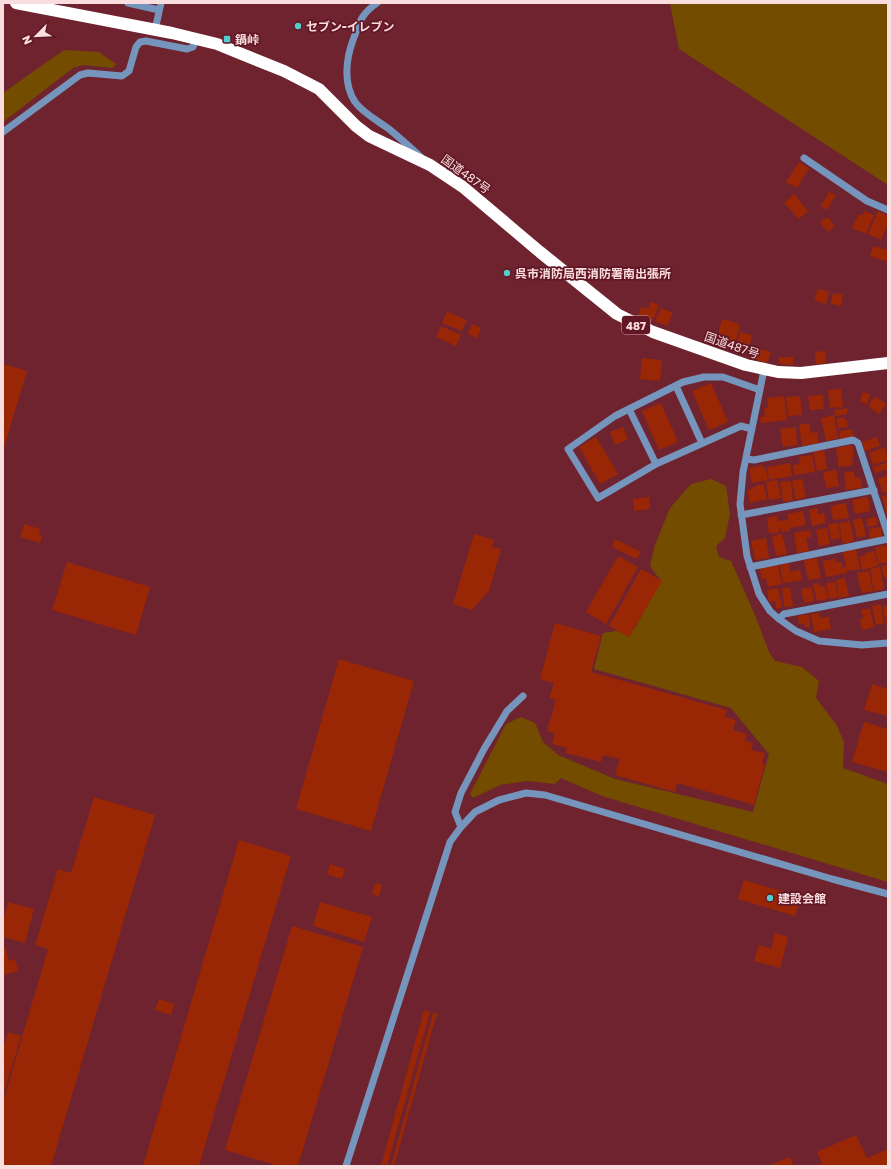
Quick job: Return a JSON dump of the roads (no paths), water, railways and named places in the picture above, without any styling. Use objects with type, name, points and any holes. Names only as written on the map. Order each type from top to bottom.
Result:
[{"type":"highway","name":"国道487号","points":[[16,3],[155,30],[217,44],[284,71],[319,89],[356,126],[369,136],[430,165],[463,187],[617,314],[653,332],[746,365],[778,372],[801,373],[888,363]]},
{"type":"street","points":[[128,3],[160,7],[155,30]]},
{"type":"street","points":[[377,3],[366,10],[360,20],[348,54],[347,75],[349,88],[355,102],[365,112],[398,137],[430,165]]},
{"type":"street","points":[[3,132],[80,75],[88,73],[122,76],[129,71],[136,47],[140,42],[146,41],[187,49],[193,47],[196,39]]},
{"type":"street","points":[[804,158],[867,201],[888,210]]},
{"type":"street","points":[[867,365],[888,357]]},
{"type":"street","points":[[764,370],[746,459],[740,504],[747,556],[759,594],[770,612],[796,631],[819,641],[862,644],[888,643]]},
{"type":"street","points":[[752,429],[741,426],[656,464],[598,498],[568,449],[615,416],[683,382],[704,377],[723,377],[760,390]]},
{"type":"street","points":[[676,386],[702,444]]},
{"type":"street","points":[[629,409],[656,464]]},
{"type":"street","points":[[746,459],[754,460],[853,440],[858,443],[888,535]]},
{"type":"street","points":[[741,516],[874,490]]},
{"type":"street","points":[[750,567],[888,539]]},
{"type":"street","points":[[779,619],[784,614],[888,594]]},
{"type":"street","points":[[460,826],[455,812],[461,793],[484,749],[507,711],[523,696]]},
{"type":"street","points":[[346,1166],[450,842],[460,826],[475,812],[499,800],[526,794],[545,795],[888,894]]},
{"type":"place","name":"セブン-イレブン","points":[[298,26]]},
{"type":"place","name":"鍋峠","points":[[227,39]]},
{"type":"place","name":"呉市消防局西消防署南出張所","points":[[507,273]]},
{"type":"place","name":"建設会館","points":[[770,898]]}]
